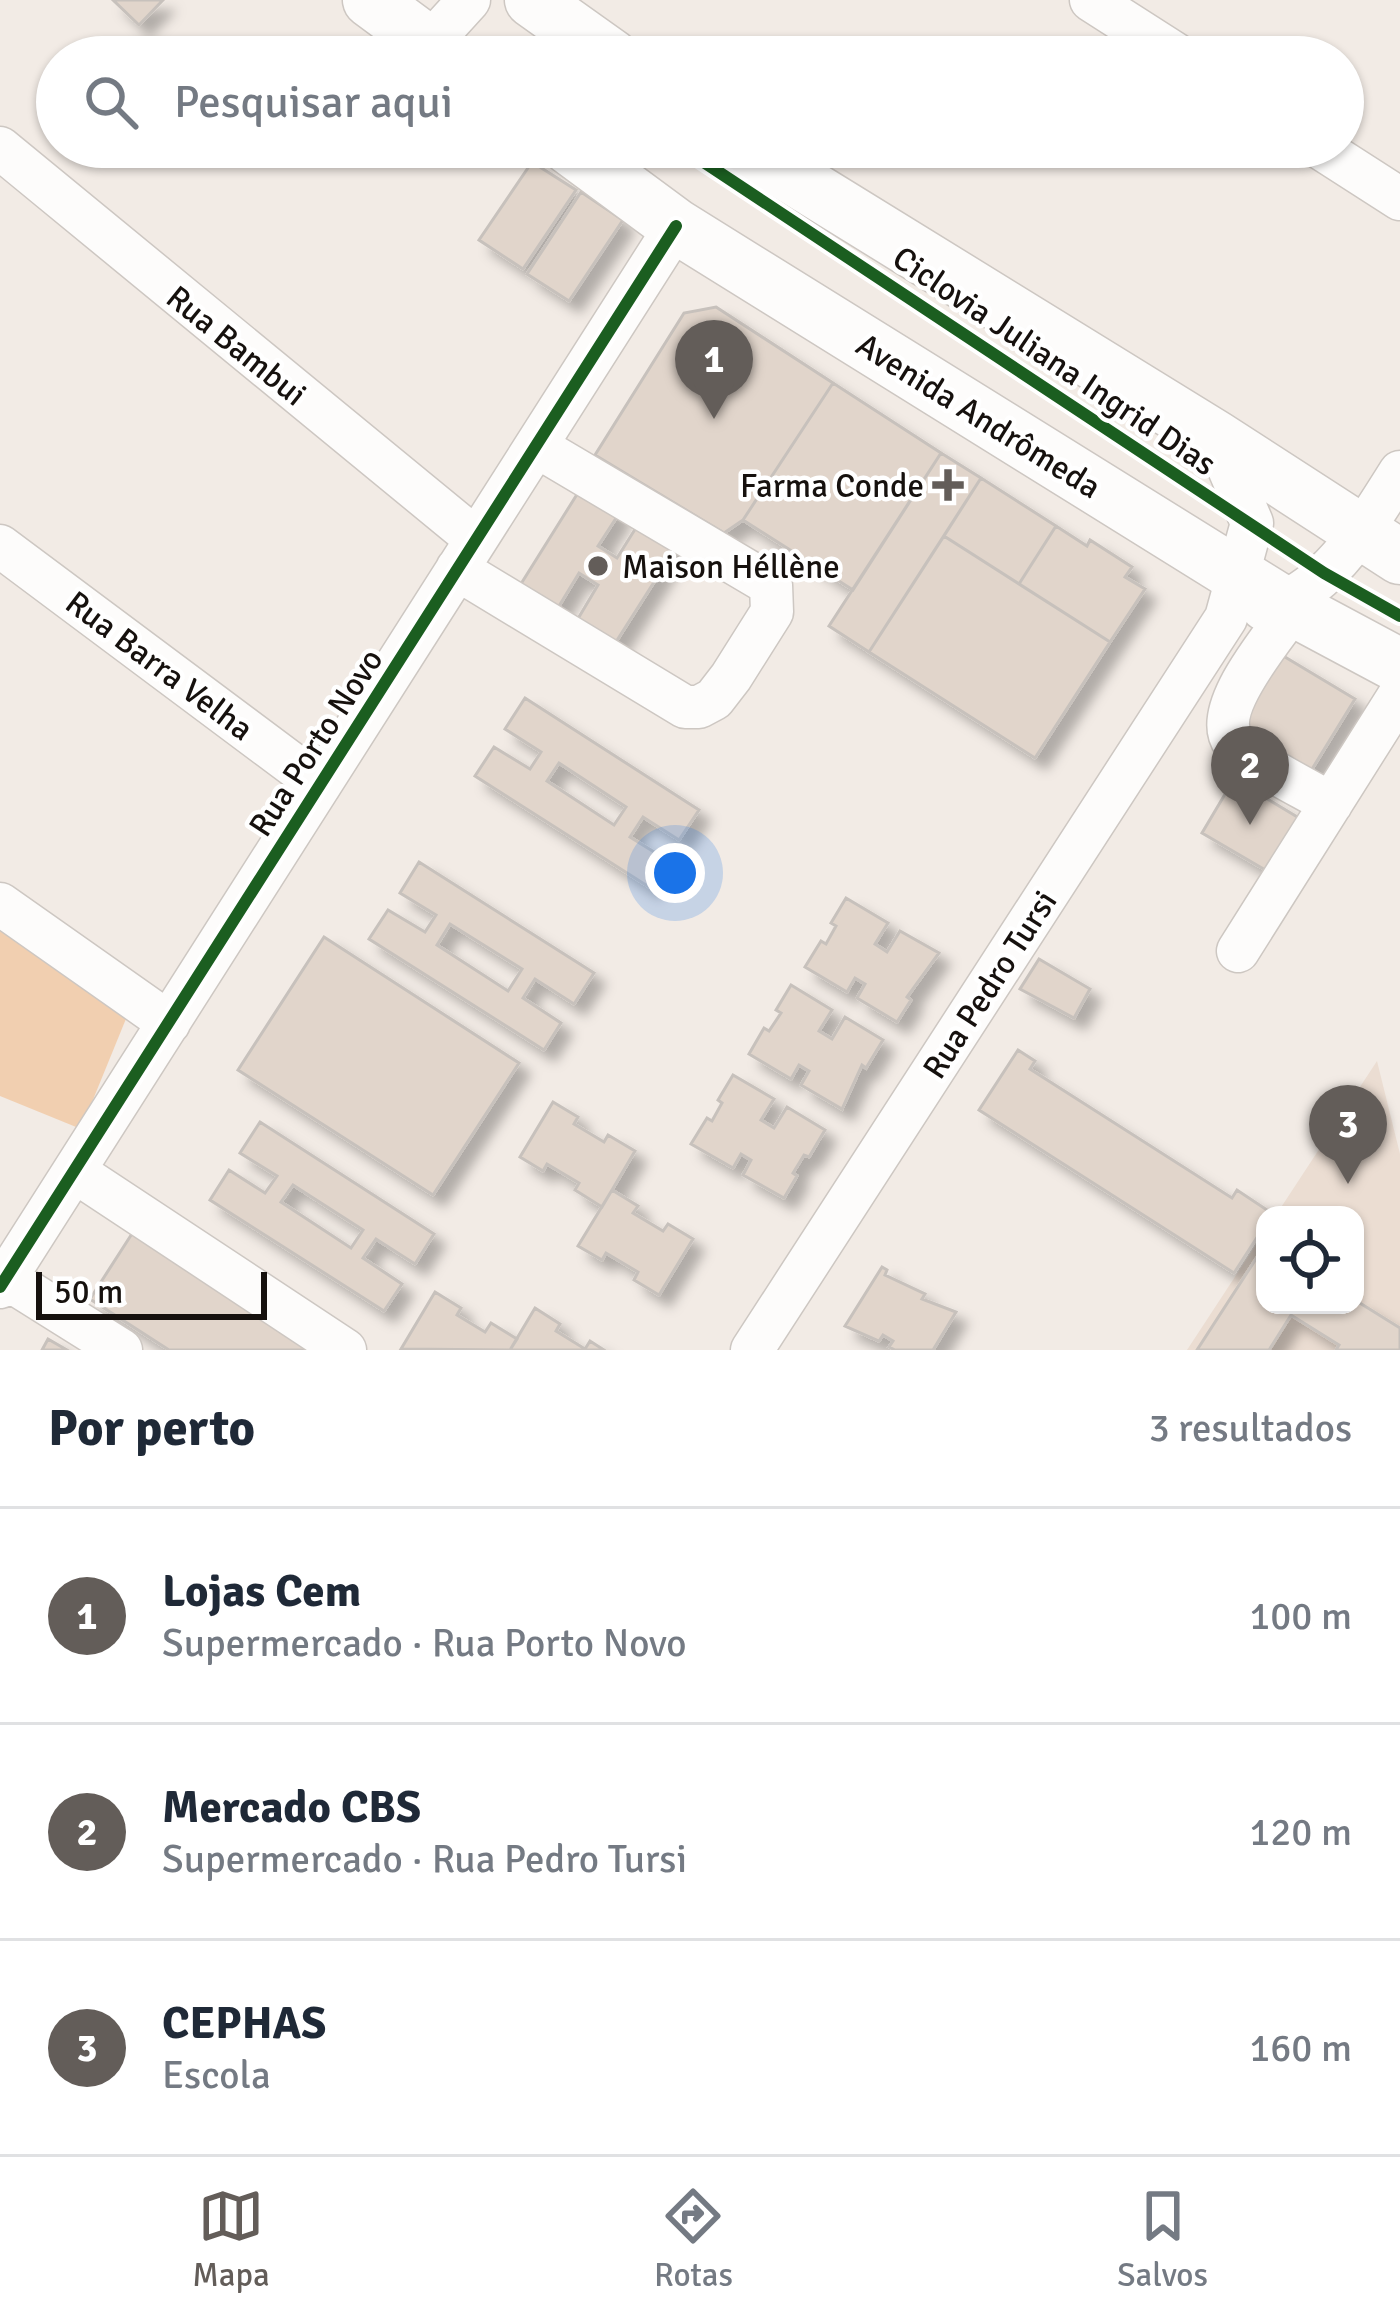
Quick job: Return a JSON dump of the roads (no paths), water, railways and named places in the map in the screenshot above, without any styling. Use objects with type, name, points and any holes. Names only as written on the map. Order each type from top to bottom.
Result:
[{"type":"main road","points":[[370,0],[419,36]]},
{"type":"main road","points":[[532,0],[583,36]]},
{"type":"main road","name":"Avenida Andrômeda","points":[[597,168],[676,226],[1232,597],[1288,607],[1396,657]]},
{"type":"main road","points":[[777,168],[1216,437],[1380,545]]},
{"type":"street","points":[[447,36],[469,0]]},
{"type":"street","points":[[1091,0],[1147,36]]},
{"type":"street","name":"Rua Bambui","points":[[0,148],[467,554],[686,707],[714,699],[772,612],[771,585],[536,446]]},
{"type":"street","points":[[1352,168],[1400,199]]},
{"type":"street","name":"Rua Porto Novo","points":[[5,1271],[74,1171],[676,226]]},
{"type":"street","points":[[1216,437],[1252,523],[1232,597]]},
{"type":"street","points":[[1331,804],[1234,744],[1227,712],[1288,607],[1324,573],[1380,545],[1400,472]]},
{"type":"street","name":"Rua Barra Velha","points":[[0,546],[320,784]]},
{"type":"street","name":"Rua Pedro Tursi","points":[[752,1350],[1232,597]]},
{"type":"street","points":[[1238,951],[1331,804],[1396,657]]},
{"type":"street","points":[[0,904],[169,1022]]},
{"type":"street","points":[[74,1171],[345,1350]]},
{"type":"street","points":[[5,1271],[122,1350]]},
{"type":"place","name":"Lojas Cem","points":[[714,419]]},
{"type":"place","name":"Farma Conde","points":[[948,485]]},
{"type":"place","name":"Maison Héllène","points":[[598,566]]},
{"type":"place","name":"Mercado CBS","points":[[1250,825]]},
{"type":"place","name":"CEPHAS","points":[[1348,1184]]}]
